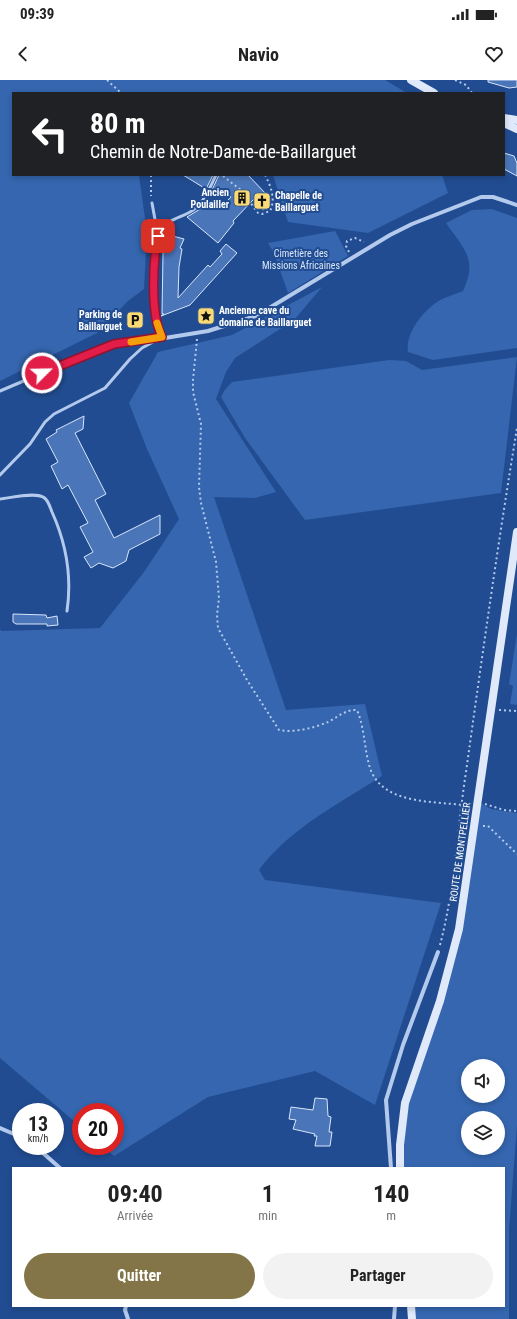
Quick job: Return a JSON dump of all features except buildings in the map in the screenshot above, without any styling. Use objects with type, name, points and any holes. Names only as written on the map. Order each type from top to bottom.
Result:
[{"type":"main road","points":[[411,80],[432,92]]},
{"type":"main road","points":[[505,118],[517,120]]},
{"type":"main road","points":[[505,123],[517,129]]},
{"type":"main road","name":"ROUTE DE MONTPELLIER","points":[[400,1167],[400,1145],[405,1104],[440,1001],[459,929],[517,532]]},
{"type":"main road","points":[[411,1307],[412,1319]]},
{"type":"street","points":[[158,236],[154,303],[158,328],[162,337],[168,338],[197,334],[234,324],[263,313],[353,257],[412,224],[481,197],[493,197],[517,205]]},
{"type":"street","points":[[391,1167],[386,1100],[403,1045],[438,952]]},
{"type":"street","points":[[0,1128],[12,1133]]},
{"type":"street","points":[[45,1155],[59,1167]]},
{"type":"street","points":[[126,1307],[128,1319]]},
{"type":"street","points":[[394,1319],[395,1307]]},
{"type":"lane","points":[[158,236],[168,222],[197,207],[215,176]]},
{"type":"lane","points":[[152,203],[158,236]]},
{"type":"lane","points":[[0,391],[99,349],[114,344],[162,337]]},
{"type":"lane","points":[[0,475],[30,444],[45,422],[54,414],[105,388],[142,348],[162,337]]},
{"type":"lane","points":[[0,499],[35,495],[46,500],[57,522],[68,562],[69,587],[67,611]]},
{"type":"path","points":[[107,80],[120,92]]},
{"type":"path","points":[[455,80],[466,85],[471,92]]},
{"type":"path","points":[[151,176],[152,203]]},
{"type":"path","points":[[223,176],[242,191],[258,213],[262,214],[270,211],[273,201],[269,183],[266,176]]},
{"type":"path","points":[[353,257],[346,246],[347,241],[352,238],[358,239],[370,248]]},
{"type":"path","points":[[197,334],[193,392],[201,424],[201,503],[216,562],[220,598],[216,615],[218,628],[247,680],[279,730],[290,732],[327,722],[350,709],[357,710],[370,767],[376,780],[387,791],[407,798],[462,805]]},
{"type":"path","points":[[438,952],[450,906],[462,805],[496,557],[517,428]]},
{"type":"path","points":[[492,708],[517,711]]},
{"type":"path","points":[[477,801],[504,810],[517,812]]},
{"type":"path","points":[[474,826],[488,826],[517,854]]},
{"type":"green space","points":[[0,80],[385,80],[405,92],[12,92],[12,176],[139,176],[147,233],[144,289],[128,301],[97,333],[0,381]]},
{"type":"green space","points":[[273,176],[442,176],[448,193],[368,233],[288,222]]},
{"type":"green space","points":[[492,209],[517,218],[517,348],[433,360],[408,352],[408,344],[413,329],[423,314],[442,299],[463,291],[467,280],[469,262],[467,255],[446,223],[472,210]]},
{"type":"green space","name":"Cimetière des Missions Africaines","points":[[335,231],[348,256],[288,293],[274,253],[268,243]]},
{"type":"green space","points":[[322,287],[294,320],[235,358],[226,372],[216,399],[276,492],[255,498],[214,497],[286,710],[365,704],[382,776],[300,829],[271,855],[259,870],[265,880],[441,903],[375,1105],[315,1071],[208,1097],[124,1150],[124,1103],[72,1103],[72,1119],[64,1113],[64,1103],[53,1103],[0,1058],[0,629],[1,631],[100,628],[144,572],[179,519],[147,449],[129,403],[158,352],[232,335]]},
{"type":"green space","points":[[517,357],[501,493],[305,520],[245,438],[221,397],[232,382],[389,360],[406,361],[422,370]]},
{"type":"green space","points":[[517,634],[517,705],[510,704],[513,686],[509,684]]},
{"type":"green space","points":[[477,801],[491,809],[517,813],[517,1126],[509,1229],[509,1319],[412,1319],[411,1307],[505,1307],[505,1167],[401,1167],[405,1103],[459,929]]},
{"type":"slow traffic","points":[[131,342],[162,337],[159,333],[157,323]]},
{"type":"place","name":"Ancien Poulailler","points":[[242,198]]},
{"type":"place","name":"Chapelle de Baillarguet","points":[[262,201]]},
{"type":"place","name":"Ancienne cave du domaine de Baillarguet","points":[[206,316]]},
{"type":"place","name":"Parking de Baillarguet","points":[[135,320]]},
{"type":"route","points":[[42,373],[114,344],[162,337],[159,333],[154,303],[156,244],[158,236]]}]
